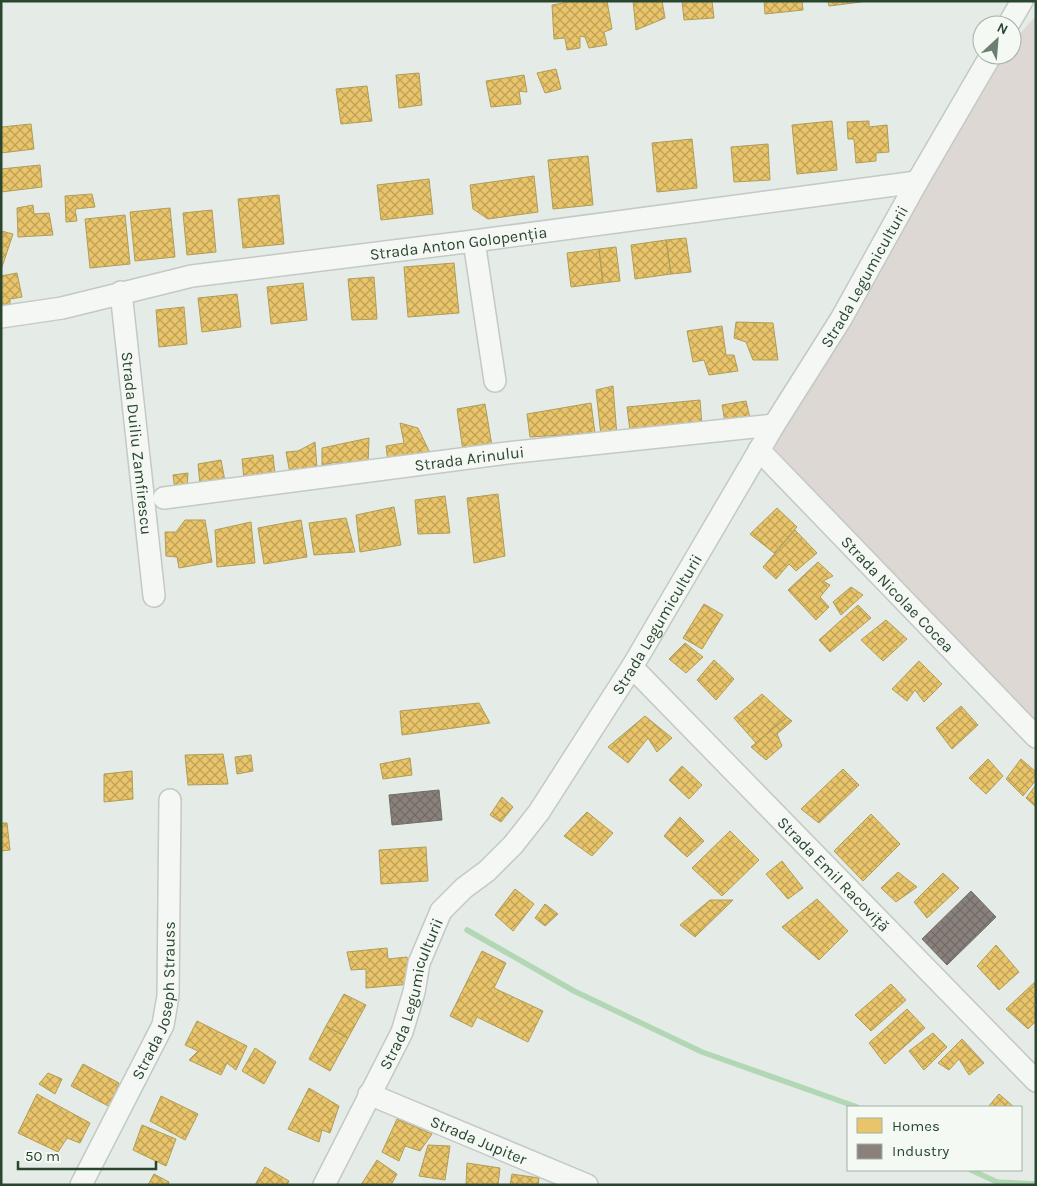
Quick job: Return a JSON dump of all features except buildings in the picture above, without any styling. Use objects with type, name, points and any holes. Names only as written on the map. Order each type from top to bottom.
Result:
[{"type":"street","points":[[1014,15],[1022,1]]},
{"type":"street","name":"Strada Legumiculturii","points":[[324,1185],[402,1032],[414,992],[419,963],[441,911],[464,888],[487,871],[513,845],[539,812],[632,667],[774,425],[841,319],[917,182],[985,65]]},
{"type":"street","name":"Strada Anton Golopenția","points":[[1,317],[62,308],[192,276],[474,241],[917,182]]},
{"type":"street","points":[[474,241],[495,381]]},
{"type":"street","name":"Strada Duiliu Zamfirescu","points":[[121,292],[154,596]]},
{"type":"street","name":"Strada Arinului","points":[[164,498],[507,453],[774,425]]},
{"type":"street","name":"Strada Nicolae Cocea","points":[[759,450],[1036,737]]},
{"type":"street","name":"Strada Emil Racoviță","points":[[632,667],[1036,1080]]},
{"type":"street","name":"Strada Joseph Strauss","points":[[81,1185],[163,1025],[168,996],[170,800]]},
{"type":"street","name":"Strada Jupiter","points":[[369,1094],[587,1185]]},
{"type":"shaded area","points":[[1036,16],[1036,726],[773,447],[999,65],[1022,65],[1022,31]]},
{"type":"waterway","points":[[467,930],[574,991],[702,1052],[854,1106]]},
{"type":"waterway","points":[[973,1171],[997,1182],[1036,1184]]}]
